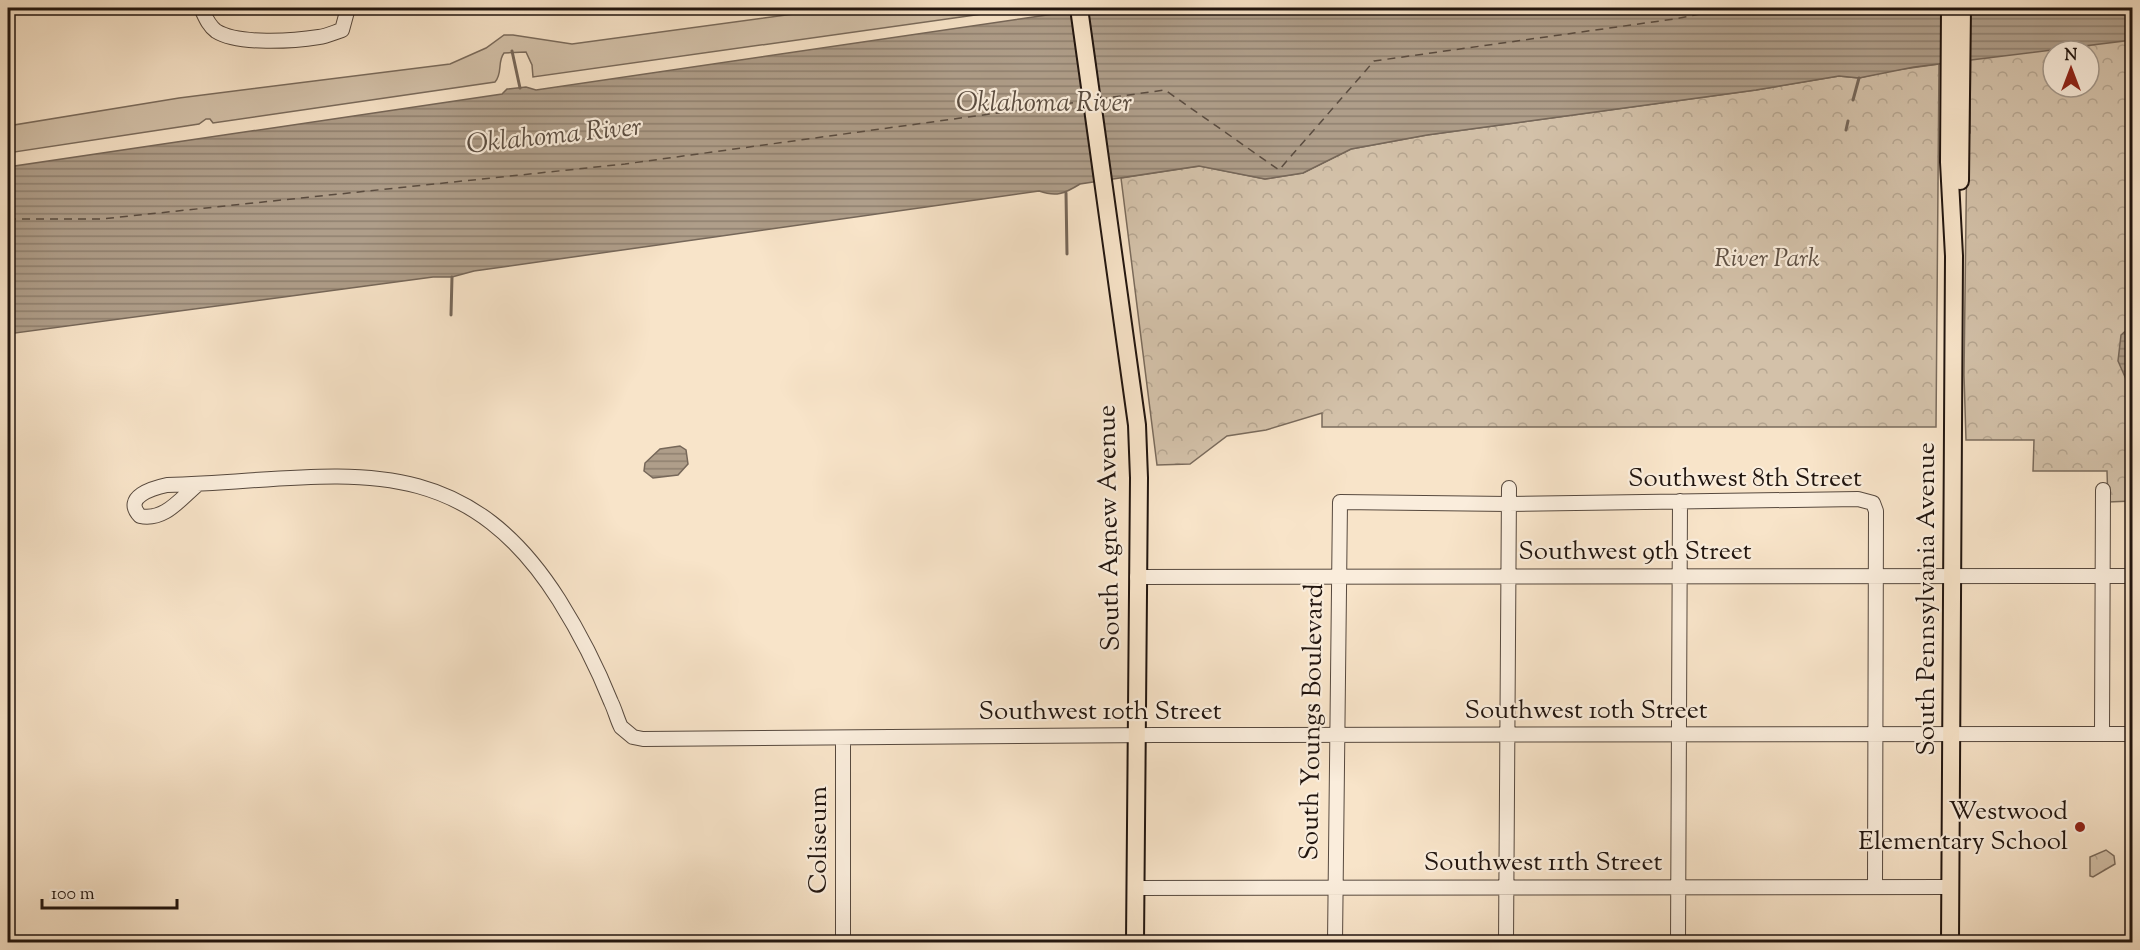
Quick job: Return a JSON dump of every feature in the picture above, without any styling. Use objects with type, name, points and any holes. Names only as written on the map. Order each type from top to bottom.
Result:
[{"type":"main road","name":"South Agnew Avenue","points":[[1079,8],[1137,425],[1139,478],[1136,942]]},
{"type":"main road","name":"South Pennsylvania Avenue","points":[[1950,8],[1955,138]]},
{"type":"main road","name":"South Pennsylvania Avenue","points":[[1950,942],[1955,138],[1962,8]]},
{"type":"street","points":[[201,8],[208,24],[217,32],[238,39],[275,40],[321,37],[342,30],[348,8]]},
{"type":"street","name":"Southwest 10th Street","points":[[198,484],[283,476],[351,476],[403,482],[438,492],[488,520],[505,533],[531,561],[559,600],[580,637],[611,702],[617,720],[626,733],[643,739],[1137,735],[2133,734]]},
{"type":"street","points":[[1506,942],[1509,488]]},
{"type":"street","points":[[2102,734],[2103,490]]},
{"type":"street","name":"Southwest 8th Street","points":[[1340,502],[1508,504],[1858,499],[1870,501],[1875,505],[1876,511],[1875,887]]},
{"type":"street","points":[[1678,942],[1682,576],[1680,501]]},
{"type":"street","name":"South Youngs Boulevard","points":[[1335,942],[1340,502]]},
{"type":"street","name":"Southwest 9th Street","points":[[1137,577],[2133,576]]},
{"type":"street","name":"Coliseum","points":[[843,738],[843,942]]},
{"type":"street","name":"Southwest 11th Street","points":[[1136,888],[1951,887]]},
{"type":"green space","points":[[838,8],[1025,8],[533,77],[532,65],[526,52],[504,53],[495,82],[213,123],[210,119],[206,119],[199,124],[8,153],[8,126],[179,98],[450,64],[486,48],[504,35],[572,44]]},
{"type":"green space","points":[[1971,8],[2132,8],[2132,501],[2108,502],[2107,471],[2033,471],[2034,440],[1966,440],[1964,375],[1967,137],[1970,133]]},
{"type":"green space","name":"River Park","points":[[1939,64],[1936,427],[1322,427],[1322,413],[1266,430],[1227,436],[1190,464],[1157,465],[1121,178],[1200,166],[1265,179],[1303,173],[1351,149],[1427,135],[1756,90],[1839,76],[1859,78]]},
{"type":"green space","points":[[2106,850],[2114,856],[2115,864],[2093,877],[2090,876],[2090,857]]},
{"type":"water","name":"Oklahoma River","points":[[1095,8],[2132,8],[2132,40],[2101,44],[2101,39],[2041,39],[2041,51],[1914,67],[1859,78],[1839,76],[1756,90],[1427,135],[1351,149],[1303,173],[1265,179],[1199,166],[1080,184],[1060,194],[1039,191],[474,271],[452,277],[433,277],[8,334],[8,167],[502,94],[507,89],[526,87],[536,90]]},
{"type":"water","points":[[2132,325],[2132,387],[2129,386],[2118,361],[2121,335]]},
{"type":"water","points":[[680,446],[686,450],[688,464],[678,475],[653,478],[644,471],[645,463],[660,449]]},
{"type":"waterway","points":[[512,51],[520,88]]},
{"type":"waterway","points":[[1853,100],[1859,78]]},
{"type":"waterway","points":[[1846,130],[1848,121]]},
{"type":"waterway","points":[[1066,193],[1067,254]]},
{"type":"waterway","points":[[451,315],[452,277]]},
{"type":"ferry route","points":[[1099,99],[1165,90],[1279,170],[1374,61],[1674,19],[1733,8]]},
{"type":"ferry route","points":[[8,219],[101,219],[625,164],[1085,101]]},
{"type":"place","name":"Westwood Elementary School","points":[[2080,827]]}]
